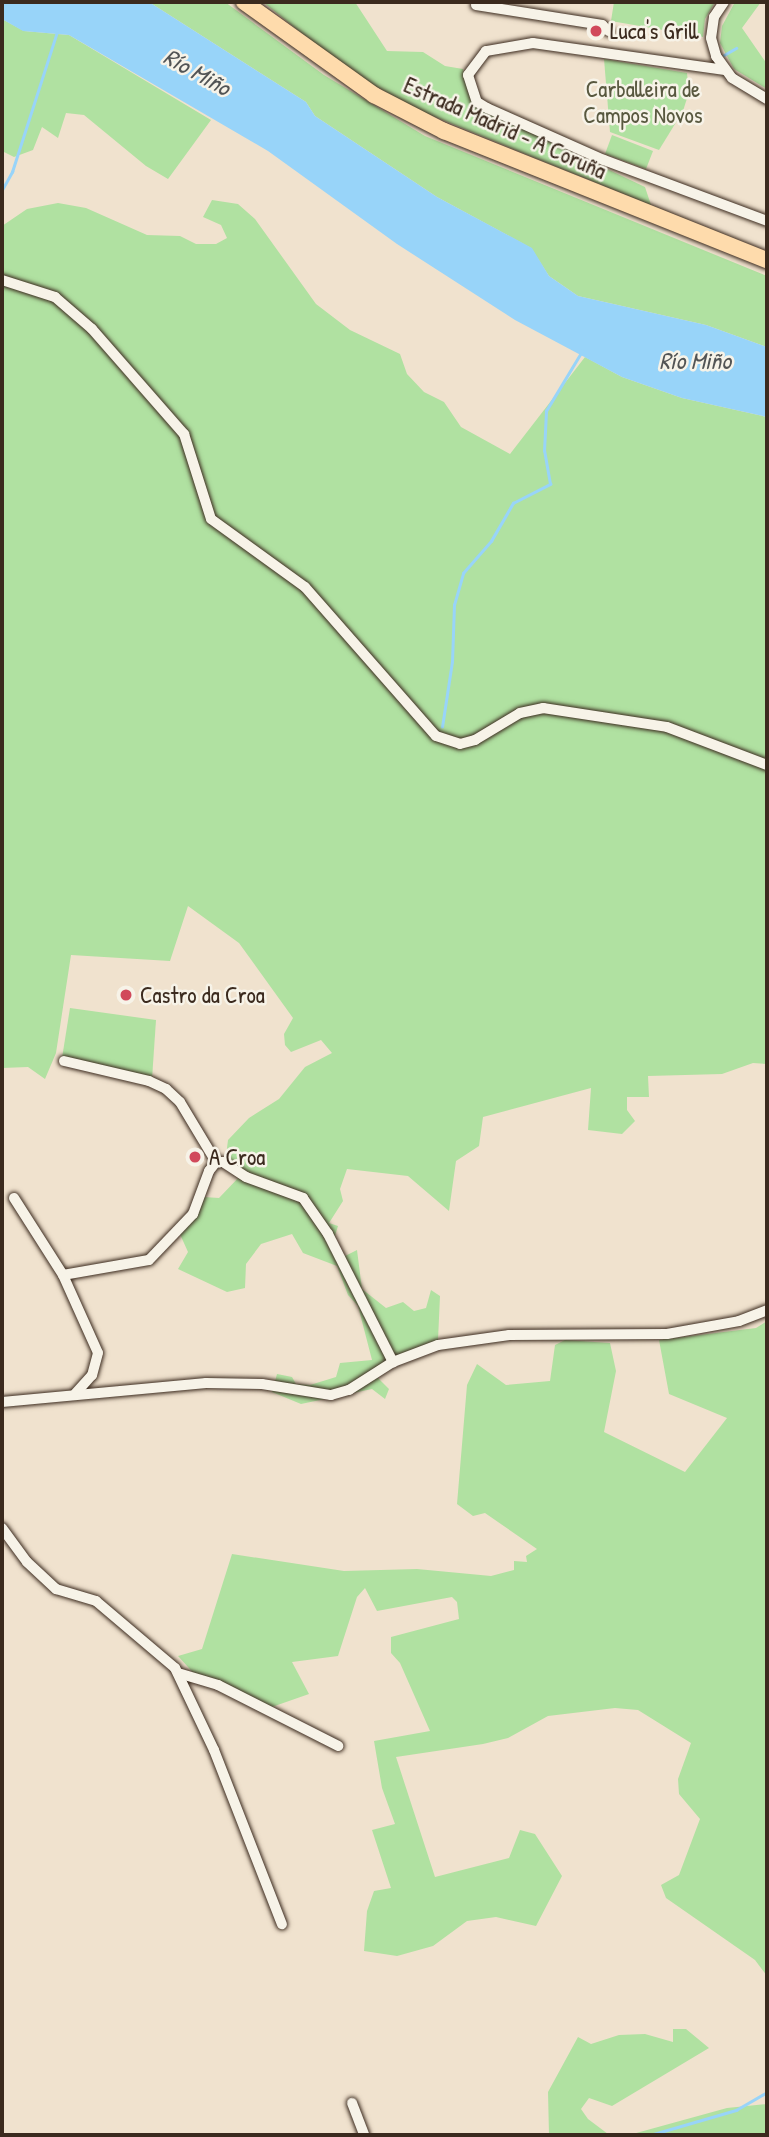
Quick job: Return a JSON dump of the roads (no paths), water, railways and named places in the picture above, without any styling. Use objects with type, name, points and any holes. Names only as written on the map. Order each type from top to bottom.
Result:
[{"type":"highway","name":"Estrada Madrid - A Coruña","points":[[244,2],[374,94],[444,131],[767,260]]},
{"type":"street","points":[[724,2],[714,18],[711,38],[725,70]]},
{"type":"street","points":[[476,5],[602,25],[609,31]]},
{"type":"street","points":[[767,99],[725,70],[609,51],[597,54],[533,43],[496,47],[478,57],[468,75],[477,102],[487,108],[604,160],[767,221]]},
{"type":"street","points":[[2,280],[55,297],[92,329],[184,434],[211,519],[313,594],[436,736],[460,744],[475,740],[520,713],[543,708],[667,727],[767,765]]},
{"type":"street","points":[[64,1061],[149,1081],[166,1089],[180,1102],[216,1162],[303,1198],[328,1234],[393,1362]]},
{"type":"street","points":[[63,1275],[149,1260],[193,1214],[216,1162]]},
{"type":"street","points":[[14,1198],[63,1275],[98,1353],[92,1375],[75,1394]]},
{"type":"street","points":[[2,1402],[234,1383],[331,1395],[372,1379],[393,1362],[438,1345],[485,1338],[667,1335],[739,1321],[767,1310]]},
{"type":"street","points":[[2,1528],[27,1562],[56,1589],[96,1601],[178,1673],[214,1750],[282,1924]]},
{"type":"street","points":[[178,1673],[218,1685],[338,1746]]},
{"type":"street","points":[[352,2104],[364,2135]]},
{"type":"water","name":"Río Miño","points":[[2,2],[149,2],[306,102],[315,116],[437,197],[532,248],[549,276],[578,296],[706,325],[767,347],[767,417],[682,398],[622,377],[515,320],[397,244],[268,151],[69,35],[23,31],[2,19]]},
{"type":"waterway","points":[[2,190],[12,172],[57,32]]},
{"type":"waterway","points":[[724,55],[736,48]]},
{"type":"waterway","points":[[442,727],[452,662],[454,605],[463,573],[491,541],[513,503],[550,484],[544,451],[546,411],[582,351]]},
{"type":"waterway","points":[[650,2135],[736,2110],[767,2092]]},
{"type":"place","name":"Luca's Grill","points":[[596,31]]},
{"type":"place","name":"Castro da Croa","points":[[126,995]]},
{"type":"place","name":"A Croa","points":[[195,1157]]},
{"type":"park label","name":"Carballeira de Campos Novos","points":[[643,102]]}]
